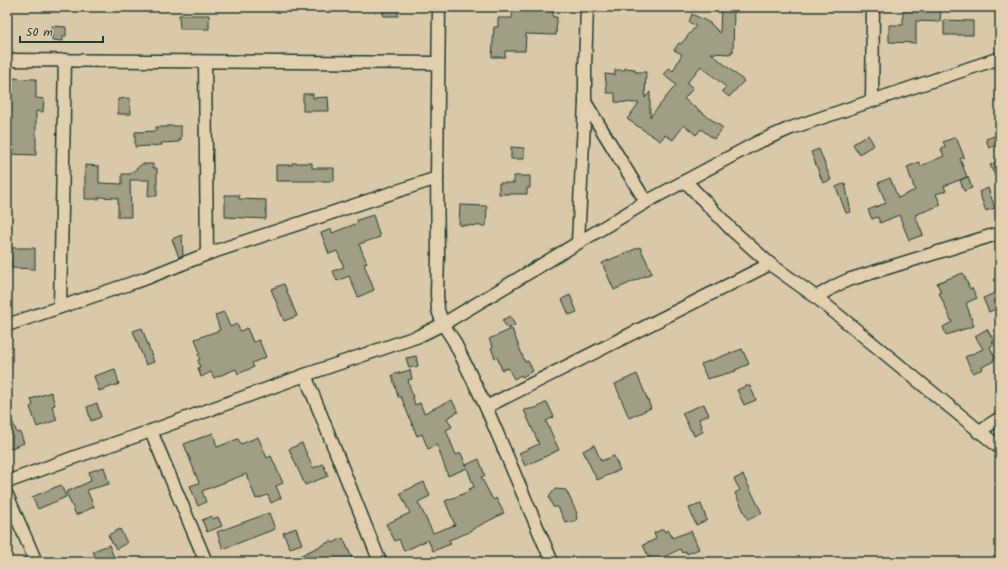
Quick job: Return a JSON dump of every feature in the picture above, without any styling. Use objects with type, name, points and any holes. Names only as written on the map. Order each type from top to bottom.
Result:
[{"type":"street","points":[[439,7],[437,178],[438,310],[443,324],[454,341],[486,407],[552,562]]},
{"type":"street","points":[[578,242],[585,102],[587,7]]},
{"type":"street","points":[[872,101],[873,7]]},
{"type":"street","points":[[7,482],[305,375],[419,336],[443,324],[646,202],[773,134],[1000,58]]},
{"type":"street","points":[[7,60],[438,63]]},
{"type":"street","points":[[60,307],[65,60]]},
{"type":"street","points":[[205,62],[207,254]]},
{"type":"street","points":[[585,102],[646,202]]},
{"type":"street","points":[[7,325],[144,279],[207,254],[437,178]]},
{"type":"street","points":[[685,181],[732,230],[770,264],[816,297],[978,432],[1000,448]]},
{"type":"street","points":[[816,297],[848,280],[1000,233]]},
{"type":"street","points":[[486,407],[770,264]]},
{"type":"street","points":[[305,375],[380,562]]},
{"type":"street","points":[[978,432],[1000,418]]},
{"type":"street","points":[[151,431],[206,562]]},
{"type":"street","points":[[7,495],[36,562]]},
{"type":"building","points":[[383,7],[398,7],[398,16],[383,16]]},
{"type":"building","points":[[513,7],[544,7],[544,11],[553,11],[553,17],[557,17],[556,35],[526,34],[525,51],[505,51],[505,57],[492,57],[494,27],[498,27],[498,18],[512,18]]},
{"type":"building","points":[[721,7],[734,8],[733,52],[731,51],[731,54],[711,53],[744,81],[729,97],[722,91],[726,87],[701,66],[687,83],[693,88],[684,99],[723,128],[714,139],[701,129],[696,135],[684,125],[673,140],[665,135],[660,141],[627,119],[639,103],[615,102],[615,93],[607,93],[605,74],[615,75],[615,70],[625,70],[625,68],[635,69],[635,72],[646,72],[645,98],[650,92],[650,117],[676,85],[664,75],[669,68],[673,71],[682,54],[674,50],[696,26],[689,22],[692,14],[710,23],[720,33]]},
{"type":"building","points":[[903,7],[941,9],[940,22],[916,21],[916,43],[889,42],[889,25],[903,25]]},
{"type":"building","points":[[179,15],[209,15],[209,29],[180,29]]},
{"type":"building","points":[[944,20],[973,21],[973,35],[944,35]]},
{"type":"building","points":[[52,26],[66,27],[66,36],[63,36],[63,41],[52,40]]},
{"type":"building","points":[[7,78],[36,79],[36,98],[44,99],[43,112],[36,111],[36,155],[7,154]]},
{"type":"building","points":[[303,94],[313,94],[313,98],[328,97],[329,111],[303,111]]},
{"type":"building","points":[[130,98],[131,114],[118,114],[118,99]]},
{"type":"building","points":[[181,126],[181,140],[179,140],[179,142],[135,147],[135,132],[156,131],[156,127]]},
{"type":"building","points":[[1000,134],[1000,144],[989,148],[986,139]]},
{"type":"building","points":[[868,135],[874,145],[859,154],[853,144]]},
{"type":"building","points":[[956,137],[964,157],[960,159],[967,177],[944,186],[946,191],[936,194],[941,205],[915,215],[923,235],[909,240],[899,215],[880,223],[878,217],[872,219],[868,210],[886,203],[878,183],[890,178],[898,198],[915,190],[907,167],[919,162],[921,166],[944,156],[941,149],[946,147],[943,142]]},
{"type":"building","points":[[511,147],[524,148],[524,159],[511,159]]},
{"type":"building","points":[[819,149],[831,180],[823,183],[811,152]]},
{"type":"building","points":[[1000,160],[1000,186],[990,165]]},
{"type":"building","points":[[292,163],[312,163],[312,168],[334,168],[334,181],[276,181],[276,165],[292,165]]},
{"type":"building","points":[[142,164],[153,164],[153,168],[157,168],[157,196],[148,196],[149,180],[130,180],[131,217],[118,217],[118,198],[99,197],[99,199],[85,199],[85,165],[99,166],[99,183],[122,184],[122,174],[130,174]]},
{"type":"building","points":[[514,176],[530,176],[530,188],[527,188],[527,194],[499,194],[499,183],[514,183]]},
{"type":"building","points":[[968,177],[972,188],[964,191],[960,180]]},
{"type":"building","points":[[845,183],[851,212],[846,213],[836,187]]},
{"type":"building","points":[[988,188],[995,208],[986,211],[979,192]]},
{"type":"building","points":[[225,195],[239,195],[239,199],[266,200],[266,219],[225,217]]},
{"type":"building","points":[[460,205],[487,206],[486,226],[459,225]]},
{"type":"building","points":[[373,215],[380,237],[359,244],[367,263],[364,264],[374,290],[358,297],[349,276],[337,281],[333,271],[344,267],[337,251],[329,254],[321,233],[331,229],[332,233],[358,223],[357,220]]},
{"type":"building","points":[[182,235],[183,255],[179,257],[172,239]]},
{"type":"building","points":[[640,247],[652,273],[614,290],[602,263]]},
{"type":"building","points":[[8,248],[35,248],[35,269],[11,268],[11,261],[7,261]]},
{"type":"building","points":[[963,273],[970,289],[972,288],[977,298],[966,303],[974,326],[946,335],[943,327],[952,322],[939,293],[941,292],[937,283]]},
{"type":"building","points":[[284,284],[297,316],[284,321],[271,289]]},
{"type":"building","points":[[1000,291],[1000,307],[989,312],[983,298]]},
{"type":"building","points":[[570,295],[577,312],[569,315],[562,299]]},
{"type":"building","points":[[224,312],[230,327],[237,324],[240,331],[247,328],[253,342],[259,340],[266,357],[252,363],[254,367],[238,374],[236,369],[214,378],[211,372],[201,377],[198,368],[200,367],[198,360],[200,359],[198,354],[200,353],[195,339],[220,330],[215,315]]},
{"type":"building","points":[[510,316],[515,325],[508,329],[502,320]]},
{"type":"building","points":[[142,328],[154,362],[146,365],[133,331]]},
{"type":"building","points":[[512,329],[525,362],[528,361],[533,371],[522,377],[521,375],[514,379],[508,368],[502,370],[497,357],[495,358],[491,348],[493,347],[489,339]]},
{"type":"building","points":[[987,329],[994,341],[992,342],[994,344],[990,347],[995,358],[993,359],[994,361],[982,367],[983,369],[973,373],[965,357],[983,349],[975,336]]},
{"type":"building","points":[[742,349],[749,364],[735,370],[736,371],[707,379],[701,364]]},
{"type":"building","points":[[416,356],[418,366],[409,368],[406,358]]},
{"type":"building","points":[[115,369],[119,384],[99,391],[94,376]]},
{"type":"building","points":[[410,370],[412,379],[408,380],[415,405],[420,403],[424,413],[452,400],[458,412],[447,418],[452,427],[446,430],[456,455],[461,453],[467,468],[448,476],[437,445],[428,449],[422,434],[417,436],[401,397],[398,397],[392,375]]},
{"type":"building","points":[[637,374],[651,408],[629,418],[615,384]]},
{"type":"building","points":[[750,386],[756,400],[744,405],[737,390]]},
{"type":"building","points":[[51,392],[55,405],[52,406],[57,420],[37,427],[30,407],[33,405],[31,399]]},
{"type":"building","points":[[547,402],[554,417],[546,421],[559,450],[525,466],[519,453],[539,444],[524,410],[536,408]]},
{"type":"building","points":[[97,403],[101,417],[91,421],[87,407]]},
{"type":"building","points":[[704,404],[709,415],[699,419],[703,432],[694,436],[682,413]]},
{"type":"building","points":[[7,408],[17,433],[20,432],[24,443],[9,449],[7,444]]},
{"type":"building","points":[[213,433],[217,447],[238,439],[241,444],[258,437],[267,458],[271,456],[283,483],[276,486],[281,498],[271,503],[268,495],[256,499],[246,474],[202,491],[206,502],[198,506],[190,486],[199,483],[184,444]]},
{"type":"building","points":[[302,443],[313,468],[323,464],[328,476],[305,485],[289,449]]},
{"type":"building","points":[[594,445],[601,461],[614,456],[620,470],[597,480],[583,451]]},
{"type":"building","points":[[479,459],[485,476],[481,477],[492,498],[494,500],[496,498],[504,513],[469,531],[470,532],[449,540],[451,544],[433,551],[428,540],[404,551],[399,539],[395,541],[386,524],[410,513],[400,493],[424,482],[430,496],[418,502],[433,533],[455,525],[445,501],[470,491],[469,489],[474,487],[466,465]]},
{"type":"building","points":[[104,467],[109,484],[87,490],[94,507],[76,515],[66,492],[91,481],[89,472]]},
{"type":"building","points":[[743,475],[762,513],[748,520],[735,493],[740,490],[734,479]]},
{"type":"building","points":[[61,485],[66,497],[38,509],[32,497]]},
{"type":"building","points":[[555,489],[566,490],[577,513],[577,520],[569,523],[568,521],[565,522],[558,507],[553,507],[549,497]]},
{"type":"building","points":[[701,504],[707,520],[696,525],[689,508]]},
{"type":"building","points":[[269,513],[275,529],[223,549],[217,532]]},
{"type":"building","points":[[211,516],[212,519],[218,517],[222,526],[207,532],[202,520]]},
{"type":"building","points":[[296,528],[302,544],[290,548],[283,533]]},
{"type":"building","points":[[120,529],[127,543],[116,549],[108,535]]},
{"type":"building","points":[[663,529],[665,532],[669,530],[672,538],[691,531],[699,549],[687,554],[686,551],[682,553],[680,549],[660,559],[662,562],[651,562],[643,545],[656,539],[654,533]]},
{"type":"building","points":[[343,538],[354,562],[305,562],[295,558],[331,541],[333,543]]},
{"type":"building","points":[[109,545],[115,560],[109,562],[97,562],[93,551]]}]
